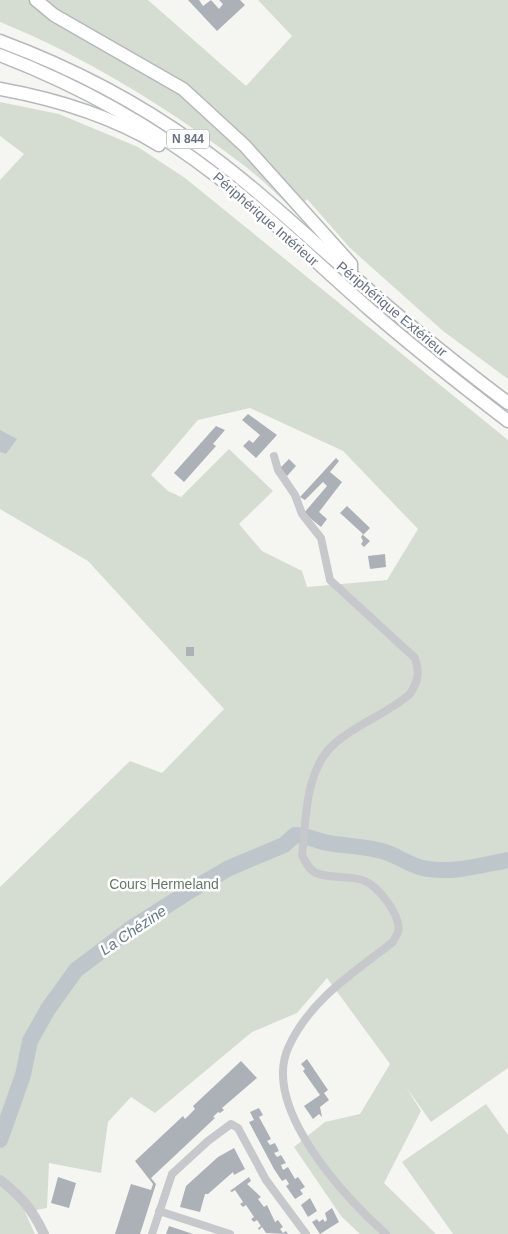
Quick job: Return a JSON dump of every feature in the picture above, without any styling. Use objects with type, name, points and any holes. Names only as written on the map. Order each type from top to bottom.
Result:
[{"type":"highway","points":[[36,0],[54,14],[183,89],[245,146],[351,264],[351,275]]},
{"type":"highway","name":"Périphérique Extérieur","points":[[0,40],[60,65],[97,84],[180,133],[265,199],[434,346],[508,403]]},
{"type":"highway","name":"Périphérique Intérieur","points":[[0,55],[94,97],[138,122],[184,152],[238,193],[402,337],[508,421]]},
{"type":"highway","points":[[0,89],[32,95],[70,106],[125,127],[169,151],[184,152]]},
{"type":"street","points":[[274,456],[278,470],[295,495],[302,514],[321,538],[330,580],[415,658],[419,670],[417,683],[406,698],[332,746],[324,756],[312,782],[302,855],[306,864],[315,873],[363,880],[374,886],[387,901],[398,921],[398,932],[393,942],[330,990],[311,1011],[288,1046],[283,1064],[283,1089],[291,1110],[310,1147],[337,1184],[386,1234]]},
{"type":"street","points":[[152,1234],[172,1174],[208,1140],[231,1124],[238,1128],[266,1180],[306,1234]]},
{"type":"street","points":[[0,1180],[17,1193],[32,1209],[44,1234]]},
{"type":"street","points":[[159,1211],[230,1234]]},
{"type":"green space","points":[[0,0],[148,0],[246,86],[292,36],[258,0],[508,0],[508,379],[443,331],[350,248],[307,199],[296,212],[249,169],[156,104],[64,51],[0,22]]},
{"type":"green space","name":"Cours Hermeland","points":[[0,102],[59,114],[138,147],[185,178],[508,440],[508,1068],[431,1122],[406,1087],[421,1111],[384,1183],[436,1234],[360,1234],[341,1216],[294,1147],[325,1122],[360,1114],[390,1064],[327,978],[297,1013],[252,1032],[155,1113],[131,1097],[108,1122],[101,1173],[49,1163],[47,1208],[25,1212],[35,1234],[0,1234],[0,887],[130,761],[162,773],[224,709],[88,561],[0,509],[0,180],[24,154],[0,136]],"holes":[[[250,408],[343,451],[418,529],[387,580],[307,587],[302,571],[262,551],[239,524],[273,491],[229,449],[181,497],[168,491],[151,475],[198,420]]]},
{"type":"green space","points":[[486,1104],[508,1135],[508,1234],[453,1234],[402,1162]]},
{"type":"shaded area","points":[[0,430],[17,439],[6,454],[0,452]]},
{"type":"building","points":[[188,0],[199,0],[203,6],[211,0],[219,9],[223,4],[219,0],[240,0],[245,5],[217,31]]},
{"type":"building","points":[[248,414],[277,435],[256,458],[243,446],[249,440],[253,443],[260,435],[242,420]]},
{"type":"building","points":[[216,426],[225,430],[213,444],[216,446],[184,482],[174,473]]},
{"type":"building","points":[[336,458],[339,461],[330,472],[342,482],[319,512],[327,519],[321,527],[304,513],[327,486],[323,482],[305,500],[300,497]]},
{"type":"building","points":[[289,459],[296,466],[287,476],[279,469]]},
{"type":"building","points":[[347,506],[370,528],[363,535],[370,541],[364,547],[361,544],[363,534],[340,513]]},
{"type":"building","points":[[385,554],[386,567],[370,569],[368,556]]},
{"type":"building","points":[[186,647],[194,647],[194,656],[186,656]]},
{"type":"building","points":[[307,1059],[328,1090],[324,1093],[329,1100],[320,1107],[322,1117],[319,1114],[313,1119],[304,1106],[320,1095],[303,1071],[305,1069],[301,1064]]},
{"type":"building","points":[[241,1061],[257,1078],[222,1108],[224,1110],[220,1113],[218,1112],[213,1117],[215,1118],[151,1178],[156,1184],[140,1234],[115,1234],[131,1184],[151,1190],[153,1184],[135,1161],[183,1116],[185,1119],[195,1109],[193,1106]]},
{"type":"building","points":[[259,1108],[263,1115],[259,1117],[271,1139],[267,1141],[270,1145],[275,1143],[279,1151],[274,1153],[277,1157],[281,1155],[286,1163],[281,1165],[283,1170],[288,1167],[295,1179],[298,1177],[305,1187],[300,1190],[303,1194],[295,1199],[286,1186],[289,1184],[286,1179],[282,1181],[274,1169],[249,1122],[254,1120],[250,1112]]},
{"type":"building","points":[[234,1148],[245,1169],[234,1175],[233,1172],[208,1194],[205,1194],[200,1212],[180,1207],[186,1186],[218,1157]]},
{"type":"building","points":[[58,1177],[76,1183],[69,1208],[51,1203]]},
{"type":"building","points":[[249,1177],[251,1181],[247,1184],[261,1197],[258,1199],[264,1207],[267,1205],[275,1222],[278,1220],[283,1227],[280,1229],[283,1233],[286,1231],[288,1234],[266,1233],[262,1227],[259,1230],[258,1228],[261,1226],[257,1220],[254,1222],[251,1219],[254,1217],[246,1205],[243,1207],[240,1204],[243,1202],[235,1190],[230,1191]]},
{"type":"building","points":[[310,1198],[317,1211],[308,1217],[301,1205]]},
{"type":"building","points":[[332,1208],[339,1222],[320,1234],[312,1222],[317,1219],[319,1222],[323,1219],[325,1222],[327,1220],[325,1213]]},
{"type":"building","points":[[169,1226],[193,1234],[166,1234]]},
{"type":"waterway","name":"La Chézine","points":[[0,1140],[23,1075],[30,1041],[48,1009],[76,970],[133,927],[229,868],[284,845],[295,835],[328,843],[382,851],[415,866],[428,869],[458,869],[508,860]]}]
